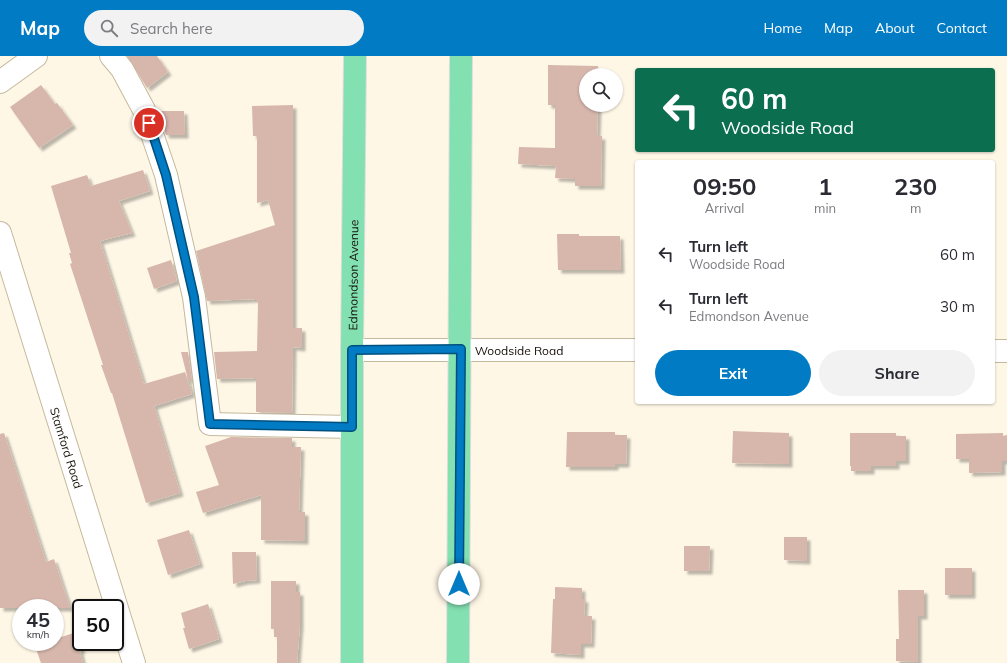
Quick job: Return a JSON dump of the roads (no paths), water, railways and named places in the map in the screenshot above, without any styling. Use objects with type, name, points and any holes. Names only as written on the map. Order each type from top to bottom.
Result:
[{"type":"main road","name":"Edmondson Avenue","points":[[352,663],[352,350],[355,56]]},
{"type":"main road","points":[[458,663],[461,349],[461,56]]},
{"type":"street","points":[[0,82],[36,56]]},
{"type":"street","points":[[112,56],[122,68],[144,110],[166,175],[194,297],[210,424],[352,427]]},
{"type":"street","name":"Stamford Road","points":[[0,233],[134,663]]},
{"type":"street","name":"Woodside Road","points":[[352,350],[635,350]]},
{"type":"street","points":[[995,351],[1007,352]]}]
